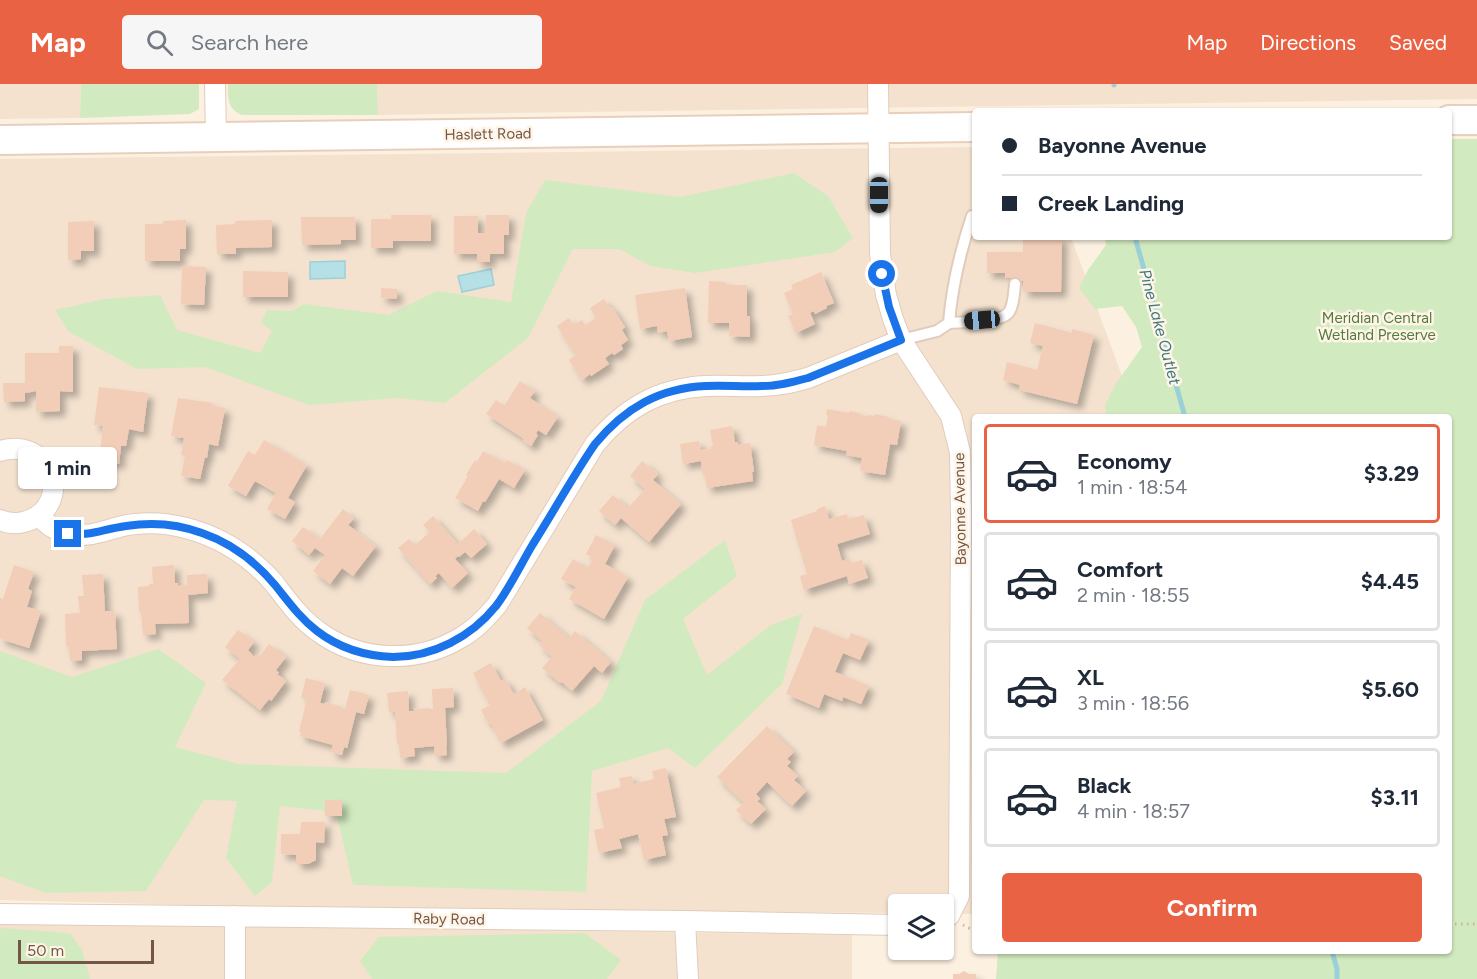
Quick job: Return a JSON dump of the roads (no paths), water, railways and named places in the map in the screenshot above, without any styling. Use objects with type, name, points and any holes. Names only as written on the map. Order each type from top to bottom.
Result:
[{"type":"main road","points":[[1452,120],[1477,120]]},
{"type":"main road","name":"Haslett Road","points":[[0,140],[972,127]]},
{"type":"street","points":[[215,84],[216,137]]},
{"type":"street","name":"Bayonne Avenue","points":[[878,84],[879,233],[882,274],[890,311],[901,340],[951,416],[960,452],[962,515],[959,896],[954,904]]},
{"type":"street","points":[[39,515],[56,530],[74,534],[93,534],[110,528],[146,524],[164,524],[199,532],[224,542],[247,557],[267,576],[305,621],[333,642],[381,656],[415,655],[453,642],[474,628],[497,605],[595,444],[607,429],[638,405],[656,396],[690,387],[762,386],[795,382],[901,340]]},
{"type":"street","points":[[0,451],[18,448],[37,455],[49,470],[53,489],[46,508],[31,520],[21,523],[0,520]]},
{"type":"street","name":"Raby Road","points":[[0,914],[888,925]]},
{"type":"street","points":[[235,916],[235,979]]},
{"type":"street","points":[[685,921],[688,979]]},
{"type":"lane","points":[[949,323],[951,295],[957,267],[972,216]]},
{"type":"lane","points":[[901,340],[937,331],[949,323],[1003,317],[1012,306],[1015,284]]},
{"type":"water","points":[[345,261],[345,278],[310,279],[310,262]]},
{"type":"water","points":[[491,269],[494,285],[462,292],[458,276]]},
{"type":"waterway","name":"Pine Lake Outlet","points":[[1136,240],[1184,414]]},
{"type":"waterway","name":"Pine Lake Outlet","points":[[1333,954],[1337,979]]},
{"type":"park label","name":"Meridian Central Wetland Preserve","points":[[1377,326]]}]
